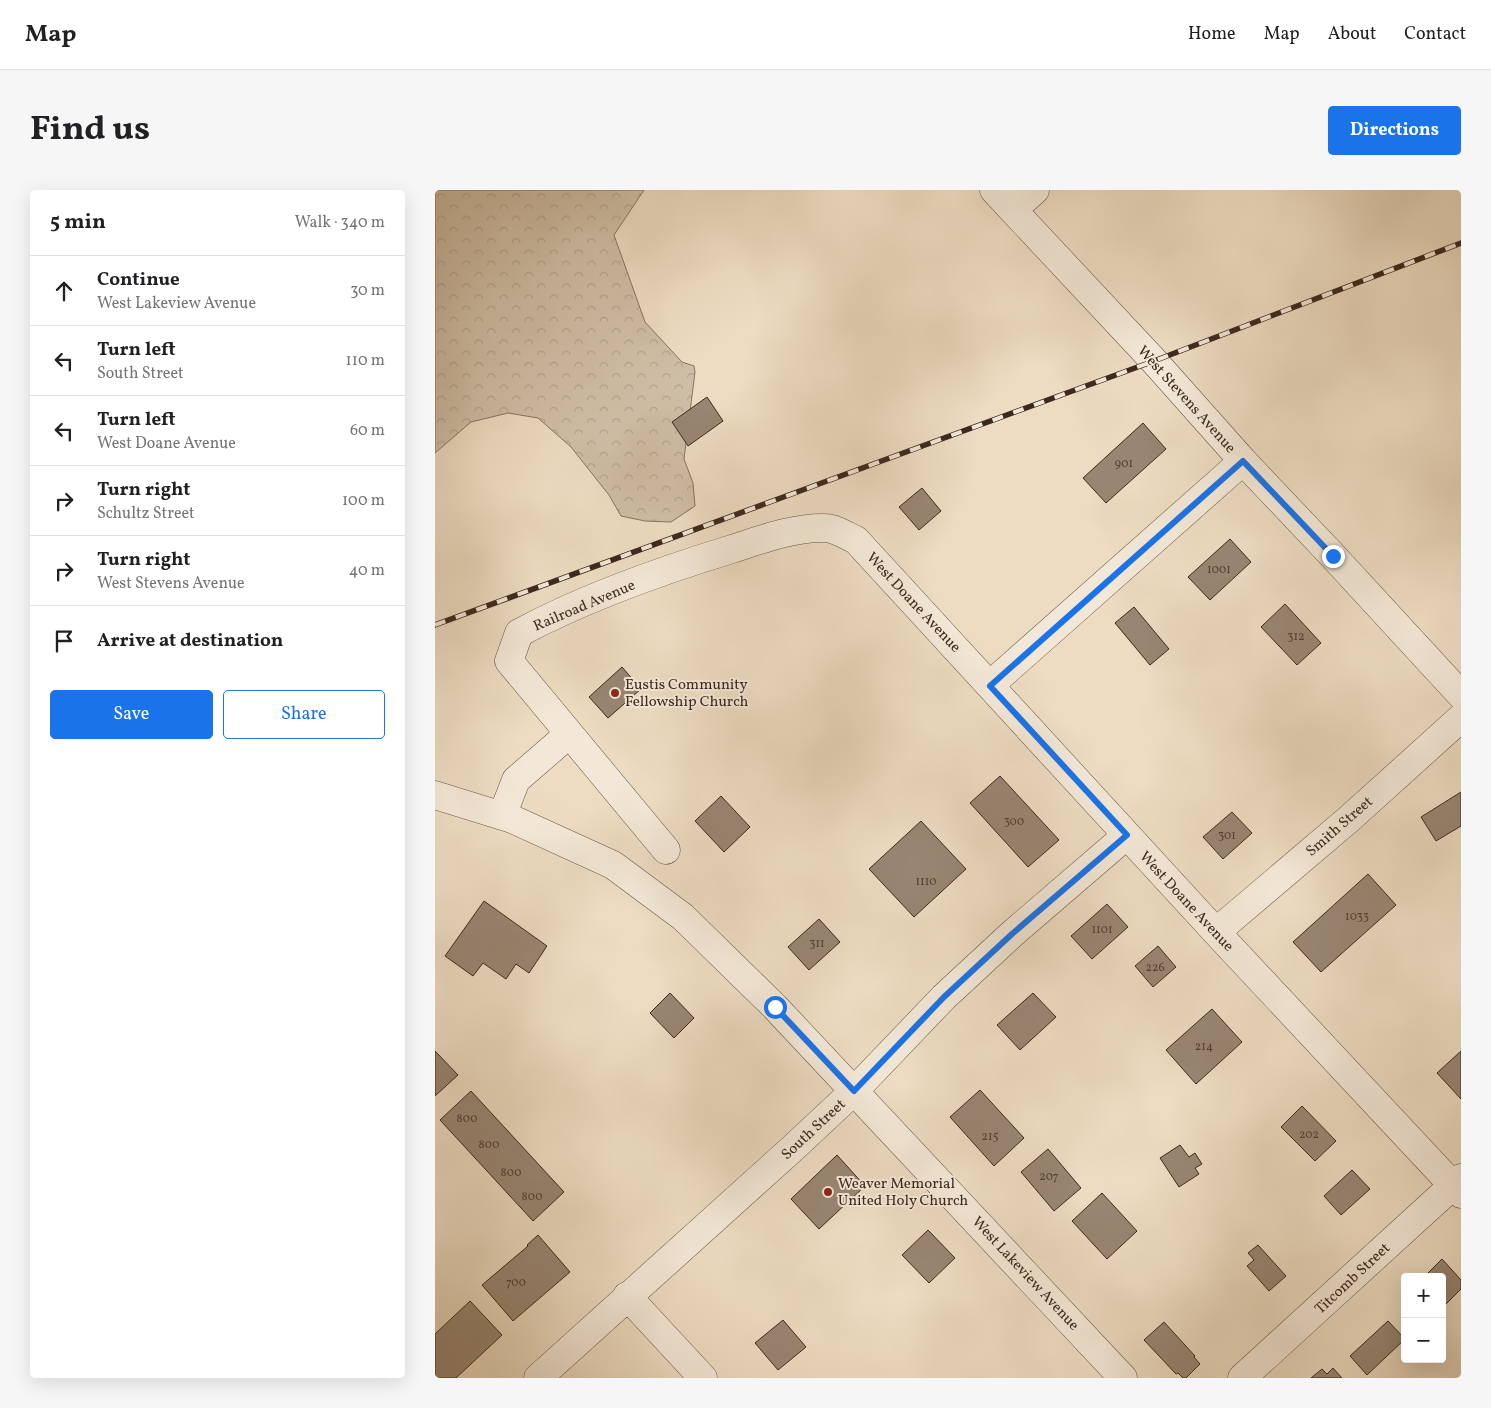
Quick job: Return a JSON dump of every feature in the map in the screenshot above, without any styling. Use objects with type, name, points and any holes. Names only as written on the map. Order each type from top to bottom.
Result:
[{"type":"street","name":"West Stevens Avenue","points":[[994,190],[1154,360],[1243,461],[1461,695]]},
{"type":"street","points":[[1013,210],[1035,190]]},
{"type":"street","points":[[990,686],[1243,461]]},
{"type":"street","name":"Railroad Avenue","points":[[666,850],[509,661],[519,633],[549,617],[630,584],[718,553],[768,537],[808,528],[827,528]]},
{"type":"street","name":"West Doane Avenue","points":[[827,528],[856,540],[1216,932],[1458,1186]]},
{"type":"street","name":"Smith Street","points":[[1216,932],[1349,819],[1461,718]]},
{"type":"street","points":[[502,816],[517,780],[569,734]]},
{"type":"street","name":"West Lakeview Avenue","points":[[435,795],[512,819],[613,865],[683,918],[775,1007],[1123,1378]]},
{"type":"street","name":"South Street","points":[[538,1378],[854,1091],[951,991],[1012,934],[1127,835]]},
{"type":"street","name":"Titcomb Street","points":[[1243,1378],[1458,1186]]},
{"type":"street","points":[[627,1296],[703,1378]]},
{"type":"green space","points":[[435,190],[644,190],[614,235],[645,322],[682,362],[694,366],[695,372],[684,459],[693,483],[695,506],[671,522],[645,521],[621,516],[609,495],[571,447],[538,418],[508,413],[471,422],[435,453]]},
{"type":"building","points":[[707,397],[723,421],[688,446],[672,422]]},
{"type":"building","points":[[1143,423],[1166,449],[1106,503],[1083,478]]},
{"type":"building","points":[[922,488],[941,511],[919,530],[899,507]]},
{"type":"building","points":[[1230,539],[1251,562],[1210,600],[1188,577]]},
{"type":"building","points":[[1285,604],[1321,643],[1297,665],[1261,627]]},
{"type":"building","points":[[1134,607],[1169,649],[1150,665],[1115,623]]},
{"type":"building","name":"Eustis Community Fellowship Church","points":[[622,667],[641,689],[608,718],[589,697]]},
{"type":"building","points":[[1000,776],[1059,840],[1028,867],[970,803]]},
{"type":"building","points":[[1461,792],[1461,826],[1436,841],[1421,817]]},
{"type":"building","points":[[721,796],[750,827],[724,852],[695,821]]},
{"type":"building","points":[[1232,812],[1252,833],[1223,859],[1203,837]]},
{"type":"building","points":[[921,821],[966,869],[914,917],[869,869]]},
{"type":"building","points":[[1368,874],[1396,905],[1321,972],[1293,942]]},
{"type":"building","points":[[484,901],[547,946],[529,973],[516,964],[506,979],[483,963],[473,976],[445,956]]},
{"type":"building","points":[[1107,904],[1128,927],[1092,959],[1071,936]]},
{"type":"building","points":[[819,919],[840,942],[809,970],[788,947]]},
{"type":"building","points":[[1158,946],[1176,967],[1153,987],[1135,966]]},
{"type":"building","points":[[670,993],[694,1018],[674,1038],[650,1013]]},
{"type":"building","points":[[1033,993],[1056,1017],[1020,1050],[997,1025]]},
{"type":"building","points":[[1212,1009],[1242,1042],[1196,1084],[1166,1050]]},
{"type":"building","points":[[435,1051],[458,1075],[435,1096]]},
{"type":"building","points":[[1461,1051],[1461,1099],[1437,1073]]},
{"type":"building","points":[[980,1090],[1024,1138],[994,1166],[950,1117]]},
{"type":"building","points":[[471,1091],[564,1192],[533,1221],[440,1120]]},
{"type":"building","points":[[1302,1106],[1336,1141],[1315,1161],[1281,1127]]},
{"type":"building","points":[[1180,1145],[1189,1157],[1195,1153],[1202,1164],[1195,1168],[1199,1174],[1179,1187],[1160,1158]]},
{"type":"building","points":[[1048,1149],[1081,1188],[1054,1211],[1021,1172]]},
{"type":"building","name":"Weaver Memorial United Holy Church","points":[[837,1155],[865,1186],[819,1229],[791,1199]]},
{"type":"building","points":[[1352,1170],[1370,1189],[1341,1215],[1324,1196]]},
{"type":"building","points":[[1102,1193],[1137,1231],[1107,1259],[1072,1221]]},
{"type":"building","points":[[928,1230],[955,1258],[929,1283],[902,1255]]},
{"type":"building","points":[[538,1235],[570,1272],[513,1321],[482,1285],[528,1246]]},
{"type":"building","points":[[1258,1245],[1286,1276],[1269,1291],[1247,1266],[1254,1260],[1248,1253]]},
{"type":"building","points":[[1442,1259],[1461,1280],[1461,1289],[1446,1304],[1446,1273],[1428,1273]]},
{"type":"building","points":[[470,1301],[502,1335],[456,1378],[435,1378],[435,1334]]},
{"type":"building","points":[[783,1320],[806,1347],[778,1370],[755,1343]]},
{"type":"building","points":[[1388,1321],[1401,1335],[1401,1343],[1367,1375],[1350,1356]]},
{"type":"building","points":[[1164,1322],[1200,1364],[1186,1378],[1183,1378],[1178,1373],[1176,1374],[1144,1340]]},
{"type":"building","points":[[1333,1368],[1342,1378],[1311,1378],[1322,1369],[1327,1374]]},
{"type":"railway","points":[[435,625],[1154,361],[1461,243]]},
{"type":"place","name":"Eustis Community Fellowship Church","points":[[615,693]]},
{"type":"place","name":"Weaver Memorial United Holy Church","points":[[828,1192]]},
{"type":"route","points":[[775,1007],[854,1091],[944,997],[1012,934],[1127,835],[990,686],[1243,461],[1333,556]]}]
